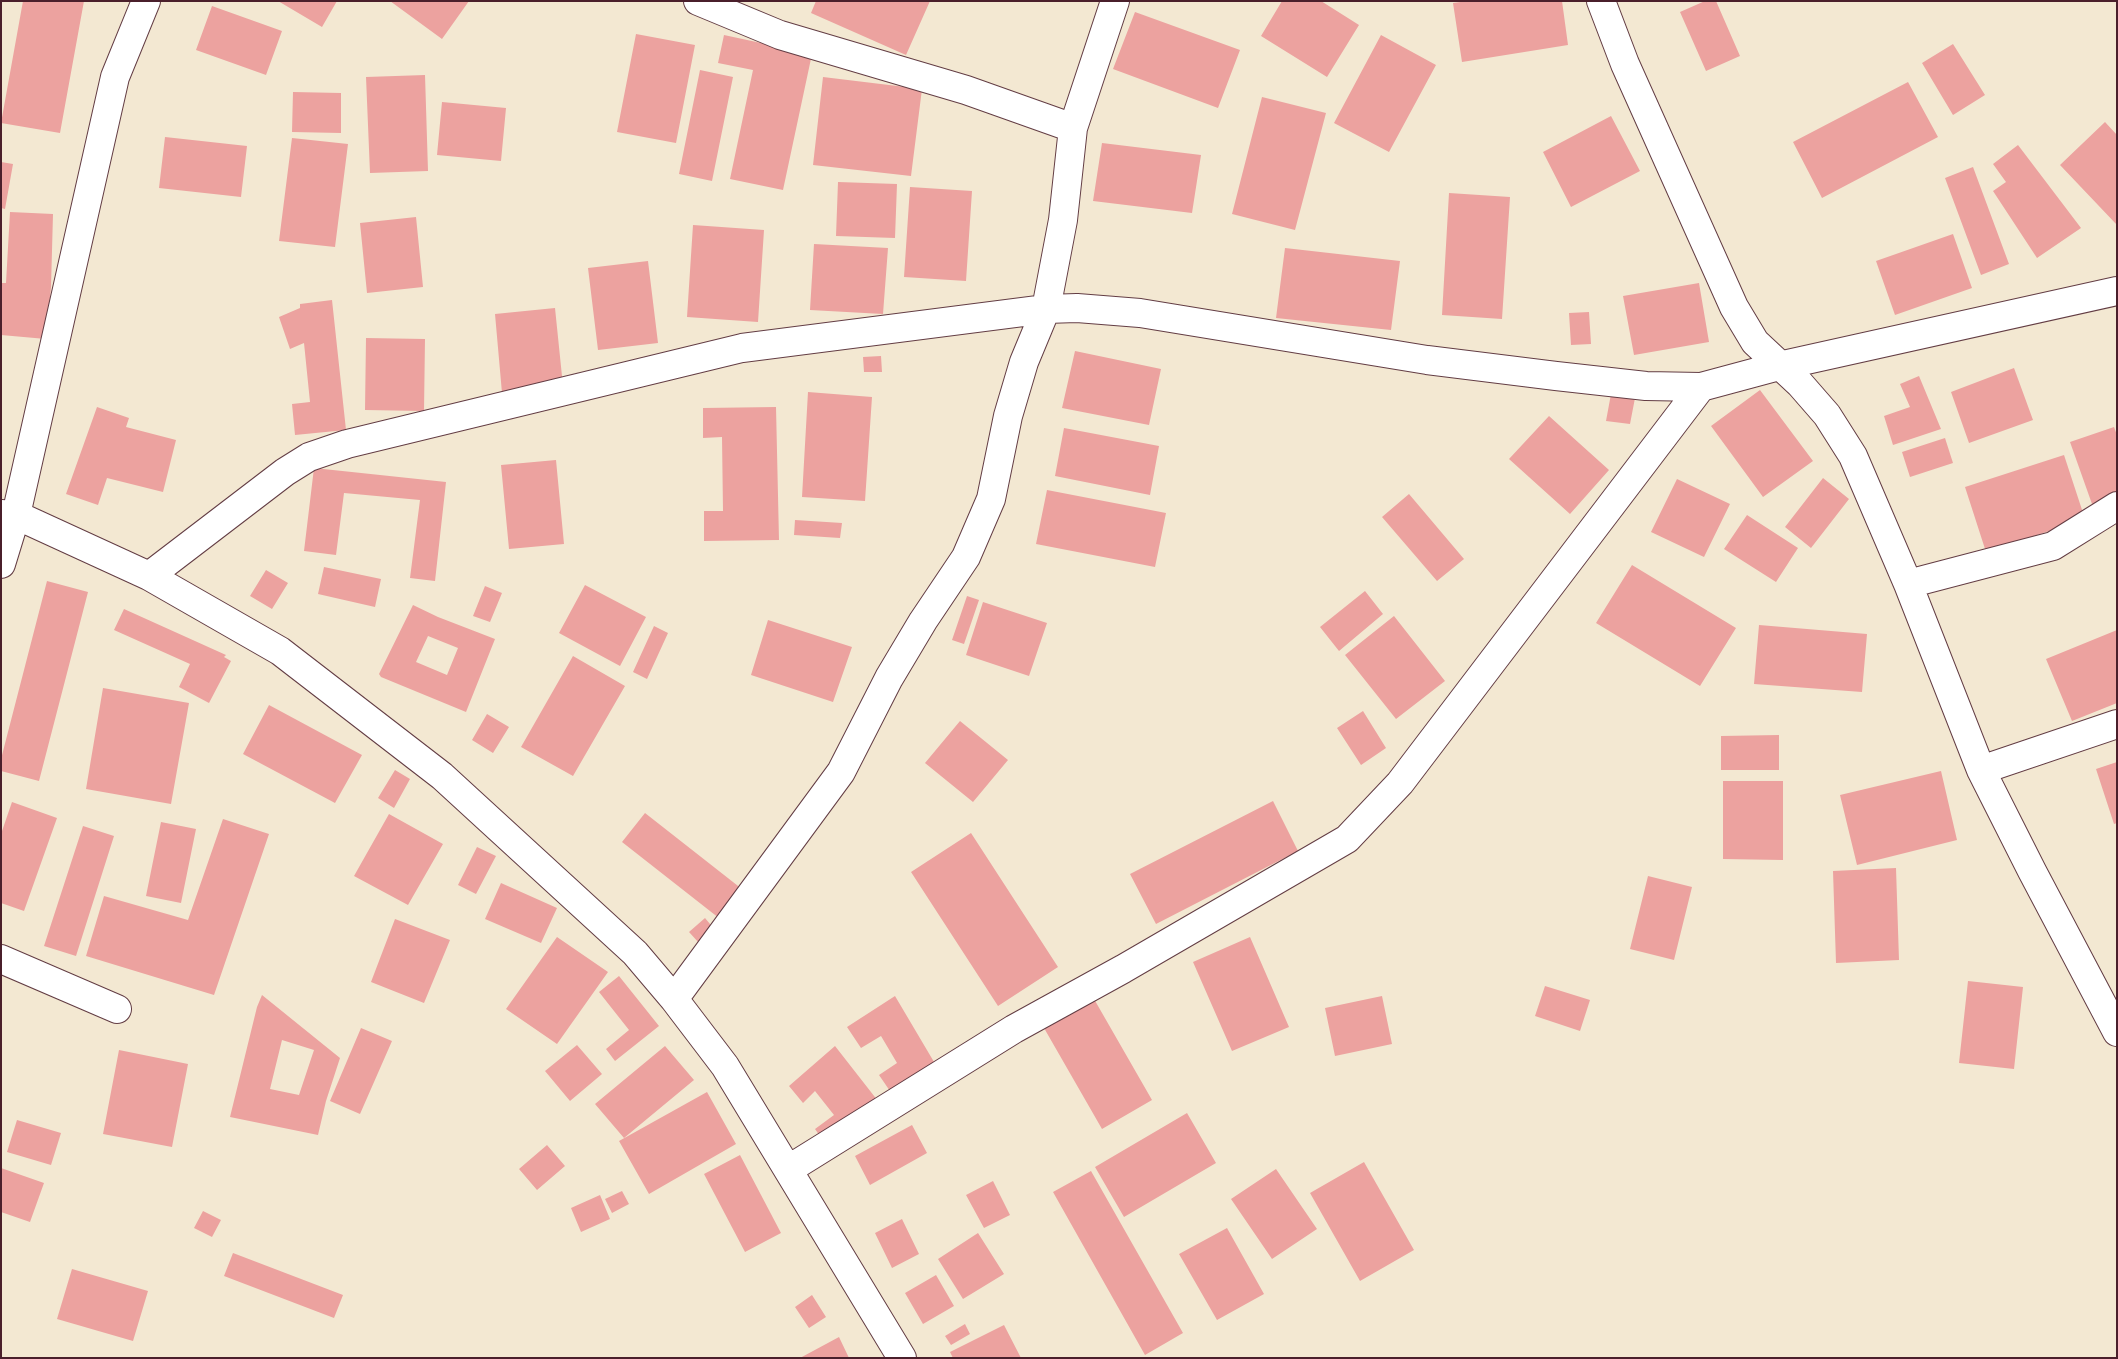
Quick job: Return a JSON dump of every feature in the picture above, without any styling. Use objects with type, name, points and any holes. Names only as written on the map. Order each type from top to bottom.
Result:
[{"type":"street","points":[[1,564],[8,514],[115,77],[146,1]]},
{"type":"street","points":[[698,1],[780,35],[966,90],[1073,128]]},
{"type":"street","points":[[674,999],[840,772],[890,678],[923,622],[966,557],[991,499],[1008,416],[1024,362],[1046,309],[1063,220],[1073,128],[1115,1]]},
{"type":"street","points":[[1601,1],[1625,64],[1734,307],[1755,342],[1800,384],[1827,416],[1853,456],[1908,584],[1981,770],[2117,1032]]},
{"type":"street","points":[[149,576],[285,472],[309,457],[347,444],[742,348],[1046,309],[1077,308],[1140,313],[1455,363],[1646,386],[1701,387],[1779,366],[2117,291]]},
{"type":"street","points":[[789,1169],[1014,1029],[1123,969],[1347,838],[1400,783],[1701,387]]},
{"type":"street","points":[[1908,584],[2053,546],[2117,506]]},
{"type":"street","points":[[8,514],[149,576],[280,651],[442,776],[635,953],[674,999],[725,1066],[902,1358]]},
{"type":"street","points":[[1981,770],[2117,724]]},
{"type":"street","points":[[1,960],[117,1009]]},
{"type":"building","points":[[23,1],[84,1],[60,133],[1,123]]},
{"type":"building","points":[[278,1],[337,1],[322,27]]},
{"type":"building","points":[[390,1],[469,1],[442,39]]},
{"type":"building","points":[[816,1],[930,1],[906,55],[811,13]]},
{"type":"building","points":[[1282,1],[1321,1],[1359,25],[1327,77],[1261,36]]},
{"type":"building","points":[[1468,1],[1562,1],[1568,45],[1462,62],[1453,3]]},
{"type":"building","points":[[1705,1],[1716,1],[1740,56],[1706,71],[1680,12]]},
{"type":"building","points":[[212,6],[282,31],[266,75],[196,50]]},
{"type":"building","points":[[1135,12],[1240,50],[1218,108],[1113,69]]},
{"type":"building","points":[[636,34],[695,45],[676,143],[617,132]]},
{"type":"building","points":[[724,35],[812,54],[783,190],[730,179],[753,70],[718,63]]},
{"type":"building","points":[[1381,35],[1436,65],[1389,152],[1334,123]]},
{"type":"building","points":[[1953,44],[1985,95],[1953,115],[1922,63]]},
{"type":"building","points":[[700,70],[733,77],[712,181],[679,174]]},
{"type":"building","points":[[425,75],[428,171],[370,173],[366,77]]},
{"type":"building","points":[[823,77],[922,89],[911,176],[813,165]]},
{"type":"building","points":[[1908,82],[1938,137],[1822,198],[1793,142]]},
{"type":"building","points":[[293,92],[341,93],[341,133],[292,132]]},
{"type":"building","points":[[1262,97],[1326,113],[1295,230],[1232,214]]},
{"type":"building","points":[[442,102],[506,108],[501,161],[437,155]]},
{"type":"building","points":[[1611,116],[1640,171],[1571,207],[1543,152]]},
{"type":"building","points":[[2105,122],[2117,135],[2117,225],[2060,165]]},
{"type":"building","points":[[165,137],[247,146],[241,197],[159,188]]},
{"type":"building","points":[[292,138],[348,144],[335,247],[279,241]]},
{"type":"building","points":[[1102,143],[1201,155],[1192,213],[1093,201]]},
{"type":"building","points":[[2018,145],[2081,228],[2037,258],[1993,191],[2006,182],[1993,164]]},
{"type":"building","points":[[1,162],[13,164],[5,209],[1,208]]},
{"type":"building","points":[[1973,167],[2009,264],[1981,275],[1945,178]]},
{"type":"building","points":[[838,182],[897,184],[895,238],[836,236]]},
{"type":"building","points":[[910,187],[972,191],[966,281],[904,277]]},
{"type":"building","points":[[1449,193],[1510,197],[1502,319],[1442,315]]},
{"type":"building","points":[[10,212],[53,214],[51,287],[46,339],[1,335],[1,283],[6,283]]},
{"type":"building","points":[[416,217],[423,287],[367,293],[360,223]]},
{"type":"building","points":[[693,225],[764,230],[758,322],[687,317]]},
{"type":"building","points":[[1953,234],[1972,288],[1895,315],[1876,261]]},
{"type":"building","points":[[814,244],[888,248],[883,314],[810,310]]},
{"type":"building","points":[[1285,248],[1400,261],[1391,330],[1276,318]]},
{"type":"building","points":[[648,261],[658,343],[598,350],[588,268]]},
{"type":"building","points":[[1699,283],[1709,342],[1634,355],[1623,296]]},
{"type":"building","points":[[332,300],[346,430],[295,435],[292,404],[310,402],[304,343],[290,349],[279,317],[300,308],[300,304]]},
{"type":"building","points":[[555,308],[563,386],[502,393],[495,314]]},
{"type":"building","points":[[1589,312],[1591,344],[1571,345],[1569,313]]},
{"type":"building","points":[[366,338],[425,339],[424,411],[365,410]]},
{"type":"building","points":[[1075,351],[1161,369],[1149,425],[1062,408]]},
{"type":"building","points":[[881,356],[882,372],[864,372],[863,357]]},
{"type":"building","points":[[2014,368],[2033,420],[1969,443],[1951,392]]},
{"type":"building","points":[[1919,376],[1941,429],[1893,445],[1884,416],[1910,407],[1900,384]]},
{"type":"building","points":[[1760,390],[1813,461],[1763,497],[1711,426]]},
{"type":"building","points":[[808,392],[872,397],[865,501],[802,497]]},
{"type":"building","points":[[1611,394],[1635,398],[1630,424],[1606,421]]},
{"type":"building","points":[[97,407],[129,418],[126,427],[176,440],[163,492],[107,478],[98,505],[66,494]]},
{"type":"building","points":[[776,407],[779,540],[704,541],[704,511],[723,511],[722,437],[703,438],[703,408]]},
{"type":"building","points":[[1549,416],[1609,470],[1570,514],[1509,459]]},
{"type":"building","points":[[2114,427],[2117,435],[2117,496],[2092,504],[2070,442]]},
{"type":"building","points":[[1064,428],[1159,446],[1150,495],[1055,476]]},
{"type":"building","points":[[1945,438],[1953,463],[1910,477],[1902,452]]},
{"type":"building","points":[[2064,455],[2085,519],[1986,552],[1965,487]]},
{"type":"building","points":[[556,460],[564,544],[509,549],[501,465]]},
{"type":"building","points":[[314,468],[446,482],[435,581],[410,578],[420,500],[344,493],[336,555],[304,551]]},
{"type":"building","points":[[1823,478],[1849,499],[1811,548],[1785,527]]},
{"type":"building","points":[[1677,479],[1730,504],[1704,557],[1651,532]]},
{"type":"building","points":[[1047,490],[1166,513],[1155,567],[1036,544]]},
{"type":"building","points":[[1409,494],[1464,559],[1437,581],[1382,517]]},
{"type":"building","points":[[1747,515],[1798,548],[1776,582],[1724,549]]},
{"type":"building","points":[[795,520],[842,523],[840,538],[794,535]]},
{"type":"building","points":[[1632,565],[1736,628],[1700,686],[1596,623]]},
{"type":"building","points":[[324,567],[381,579],[375,607],[318,594]]},
{"type":"building","points":[[266,570],[288,583],[272,609],[250,596]]},
{"type":"building","points":[[47,581],[88,592],[39,781],[1,771],[1,759]]},
{"type":"building","points":[[585,585],[646,617],[620,666],[559,633]]},
{"type":"building","points":[[485,586],[502,593],[490,622],[473,616]]},
{"type":"building","points":[[1365,591],[1383,614],[1339,651],[1320,627]]},
{"type":"building","points":[[967,596],[979,600],[964,644],[952,640]]},
{"type":"building","points":[[983,602],[1047,623],[1029,676],[966,655]]},
{"type":"building","points":[[413,605],[438,617],[495,639],[466,712],[381,677],[379,674]],"holes":[[[428,636],[458,648],[447,675],[416,662]]]},
{"type":"building","points":[[124,609],[226,655],[224,657],[231,661],[209,703],[179,687],[190,664],[114,630]]},
{"type":"building","points":[[1394,616],[1445,681],[1396,719],[1345,655]]},
{"type":"building","points":[[768,620],[852,647],[833,702],[751,675]]},
{"type":"building","points":[[1759,625],[1867,634],[1862,692],[1754,684]]},
{"type":"building","points":[[654,626],[668,633],[647,679],[633,672]]},
{"type":"building","points":[[2117,630],[2117,703],[2072,721],[2046,659]]},
{"type":"building","points":[[573,656],[625,686],[573,776],[521,747]]},
{"type":"building","points":[[103,688],[189,703],[171,804],[86,789]]},
{"type":"building","points":[[269,705],[362,755],[335,803],[243,754]]},
{"type":"building","points":[[1363,711],[1386,748],[1361,765],[1337,728]]},
{"type":"building","points":[[487,714],[509,727],[493,753],[472,740]]},
{"type":"building","points":[[960,721],[1008,760],[973,802],[925,763]]},
{"type":"building","points":[[1779,735],[1779,770],[1721,770],[1721,736]]},
{"type":"building","points":[[2117,762],[2117,823],[2114,824],[2096,769]]},
{"type":"building","points":[[395,770],[410,779],[394,808],[378,798]]},
{"type":"building","points":[[1941,771],[1957,840],[1857,865],[1840,795]]},
{"type":"building","points":[[1723,781],[1783,781],[1783,860],[1723,859]]},
{"type":"building","points":[[1273,801],[1298,851],[1156,924],[1130,874]]},
{"type":"building","points":[[12,802],[57,818],[24,911],[1,903],[1,834]]},
{"type":"building","points":[[645,813],[747,893],[724,922],[622,842]]},
{"type":"building","points":[[389,814],[443,844],[408,905],[354,876]]},
{"type":"building","points":[[223,819],[269,834],[214,995],[86,956],[104,896],[188,920]]},
{"type":"building","points":[[161,822],[196,829],[181,903],[146,896]]},
{"type":"building","points":[[83,826],[114,836],[76,956],[44,946]]},
{"type":"building","points":[[971,833],[1058,967],[998,1006],[911,872]]},
{"type":"building","points":[[477,847],[496,856],[476,894],[458,885]]},
{"type":"building","points":[[1896,868],[1899,960],[1836,963],[1833,871]]},
{"type":"building","points":[[1648,876],[1692,887],[1674,960],[1630,949]]},
{"type":"building","points":[[501,883],[557,908],[541,943],[485,919]]},
{"type":"building","points":[[705,918],[715,930],[699,943],[689,932]]},
{"type":"building","points":[[395,919],[450,940],[424,1003],[371,982]]},
{"type":"building","points":[[557,937],[608,972],[557,1044],[506,1009]]},
{"type":"building","points":[[1250,937],[1289,1027],[1232,1051],[1193,962]]},
{"type":"building","points":[[619,976],[659,1026],[615,1061],[606,1049],[629,1030],[599,992]]},
{"type":"building","points":[[1968,981],[2023,987],[2014,1069],[1959,1063]]},
{"type":"building","points":[[1545,986],[1590,1000],[1580,1031],[1535,1016]]},
{"type":"building","points":[[262,995],[340,1058],[326,1101],[318,1135],[230,1117],[257,1007]],"holes":[[[282,1040],[314,1050],[299,1095],[270,1089]]]},
{"type":"building","points":[[895,996],[937,1067],[892,1094],[879,1075],[897,1063],[881,1036],[861,1048],[847,1027]]},
{"type":"building","points":[[1382,996],[1392,1044],[1335,1056],[1325,1008]]},
{"type":"building","points":[[1094,999],[1152,1100],[1102,1129],[1044,1028]]},
{"type":"building","points":[[361,1028],[392,1041],[360,1114],[330,1101]]},
{"type":"building","points":[[577,1045],[602,1074],[570,1101],[545,1071]]},
{"type":"building","points":[[665,1046],[694,1080],[624,1138],[595,1104]]},
{"type":"building","points":[[835,1046],[878,1101],[824,1142],[815,1129],[834,1115],[815,1091],[803,1103],[789,1086]]},
{"type":"building","points":[[119,1050],[188,1064],[172,1147],[103,1134]]},
{"type":"building","points":[[707,1092],[736,1144],[649,1194],[619,1141]]},
{"type":"building","points":[[1187,1113],[1216,1163],[1124,1217],[1095,1167]]},
{"type":"building","points":[[17,1120],[61,1133],[51,1165],[7,1152]]},
{"type":"building","points":[[912,1125],[927,1153],[870,1185],[855,1156]]},
{"type":"building","points":[[547,1145],[565,1166],[537,1190],[519,1169]]},
{"type":"building","points":[[740,1155],[781,1233],[745,1252],[704,1174]]},
{"type":"building","points":[[1364,1162],[1414,1250],[1360,1281],[1310,1193]]},
{"type":"building","points":[[1,1168],[44,1183],[30,1222],[1,1212]]},
{"type":"building","points":[[1276,1169],[1317,1229],[1272,1259],[1231,1199]]},
{"type":"building","points":[[1091,1171],[1183,1333],[1145,1355],[1053,1192]]},
{"type":"building","points":[[993,1181],[1010,1215],[984,1228],[966,1195]]},
{"type":"building","points":[[622,1191],[629,1204],[612,1213],[605,1199]]},
{"type":"building","points":[[600,1195],[610,1219],[581,1232],[571,1208]]},
{"type":"building","points":[[203,1211],[221,1220],[212,1237],[194,1228]]},
{"type":"building","points":[[902,1219],[919,1254],[892,1268],[875,1233]]},
{"type":"building","points":[[1227,1228],[1264,1294],[1217,1320],[1179,1254]]},
{"type":"building","points":[[978,1233],[1004,1274],[963,1299],[938,1259]]},
{"type":"building","points":[[233,1253],[343,1295],[334,1318],[224,1276]]},
{"type":"building","points":[[72,1269],[148,1291],[133,1341],[57,1319]]},
{"type":"building","points":[[936,1275],[954,1306],[923,1324],[905,1293]]},
{"type":"building","points":[[812,1295],[826,1317],[809,1328],[795,1307]]},
{"type":"building","points":[[965,1324],[970,1334],[951,1345],[945,1336]]},
{"type":"building","points":[[1004,1325],[1021,1358],[953,1358],[950,1352]]},
{"type":"building","points":[[839,1337],[849,1358],[800,1358]]}]
